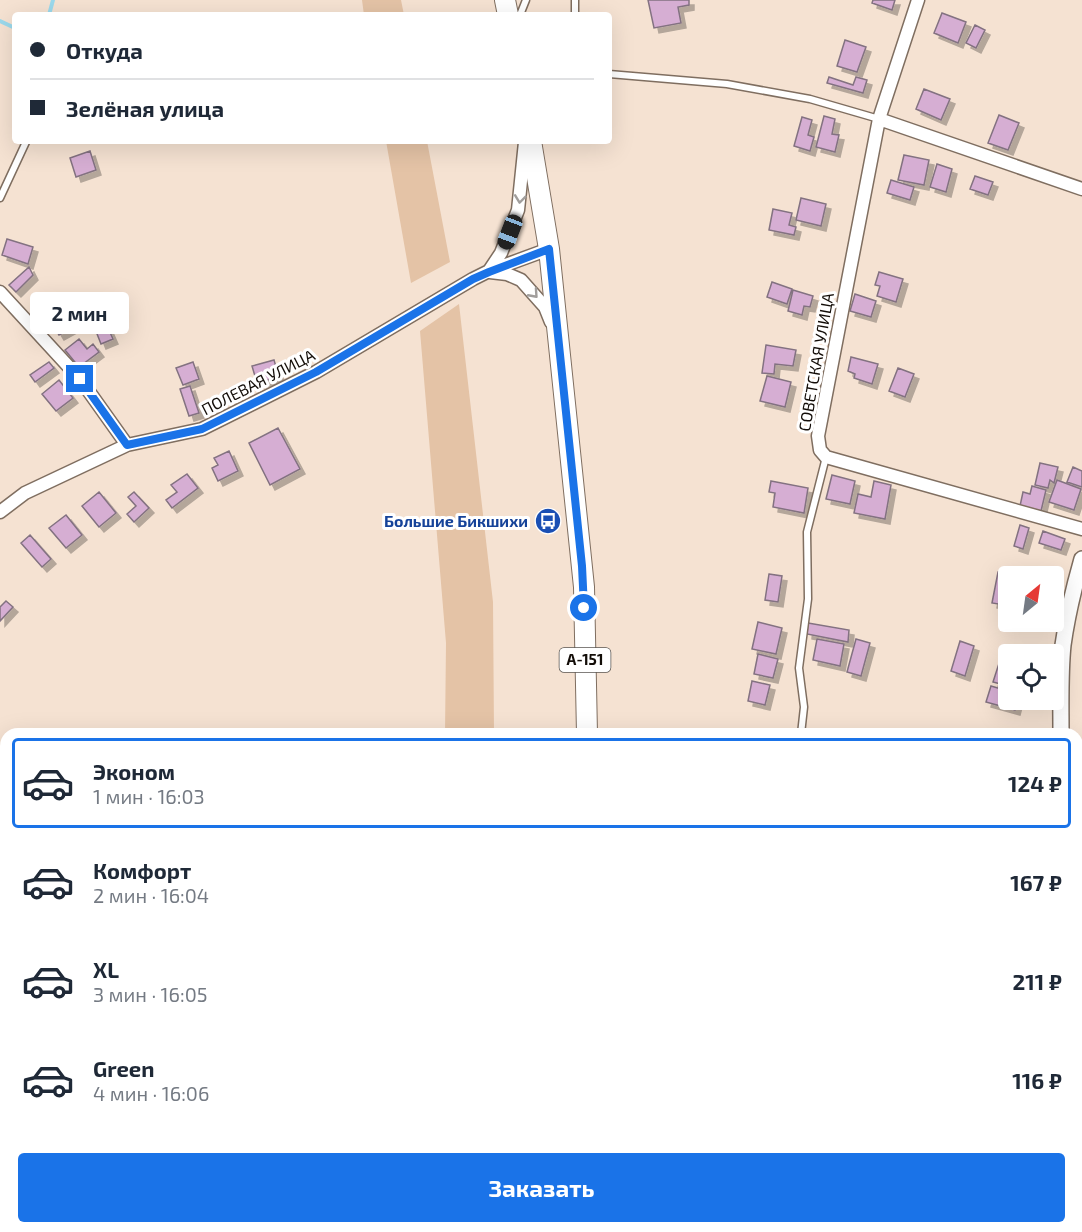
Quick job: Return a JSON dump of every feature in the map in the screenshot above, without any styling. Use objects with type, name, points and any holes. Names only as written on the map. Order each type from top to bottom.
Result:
[{"type":"highway","name":"А-151","points":[[532,144],[549,249],[584,587],[587,728]]},
{"type":"street","name":"СОВЕТСКАЯ УЛИЦА","points":[[826,457],[820,450],[818,436],[879,118],[918,0]]},
{"type":"street","points":[[879,118],[1082,189]]},
{"type":"street","points":[[525,144],[518,210],[501,253],[489,272],[507,274],[520,280],[545,307],[559,340]]},
{"type":"street","name":"ПОЛЕВАЯ УЛИЦА","points":[[0,512],[25,493],[127,445],[202,429],[316,372],[473,279],[549,249]]},
{"type":"street","points":[[0,292],[80,379],[127,445]]},
{"type":"street","points":[[826,457],[1082,529]]},
{"type":"street","points":[[1061,728],[1063,648],[1082,559]]},
{"type":"lane","points":[[612,74],[727,84],[810,99],[879,118]]},
{"type":"lane","points":[[0,198],[25,144]]},
{"type":"lane","name":"СОВЕТСКАЯ УЛИЦА","points":[[802,728],[804,707],[799,668],[808,599],[807,532],[826,457]]},
{"type":"shaded area","points":[[362,0],[401,0],[403,12],[364,12]]},
{"type":"shaded area","points":[[387,144],[428,144],[450,262],[411,283]]},
{"type":"shaded area","points":[[459,304],[493,602],[494,728],[445,728],[446,643],[420,331]]},
{"type":"building","points":[[648,0],[689,0],[689,5],[678,7],[681,23],[654,28]]},
{"type":"building","points":[[873,0],[895,0],[892,10],[872,3]]},
{"type":"building","points":[[942,13],[966,22],[958,43],[934,33]]},
{"type":"building","points":[[975,25],[985,30],[976,48],[966,43]]},
{"type":"building","points":[[845,40],[866,47],[857,72],[837,66]]},
{"type":"building","points":[[829,77],[853,85],[856,77],[867,80],[863,93],[827,83]]},
{"type":"building","points":[[924,89],[950,99],[941,120],[916,109]]},
{"type":"building","points":[[999,115],[1019,123],[1008,150],[988,143]]},
{"type":"building","points":[[824,116],[835,119],[832,134],[839,135],[835,152],[816,147]]},
{"type":"building","points":[[802,117],[812,120],[808,135],[814,137],[810,151],[794,146]]},
{"type":"building","points":[[90,151],[96,170],[76,177],[70,158]]},
{"type":"building","points":[[904,155],[929,160],[924,185],[898,180]]},
{"type":"building","points":[[937,164],[952,169],[946,192],[930,187]]},
{"type":"building","points":[[975,176],[993,182],[988,195],[970,189]]},
{"type":"building","points":[[891,180],[914,187],[910,200],[887,193]]},
{"type":"building","points":[[801,198],[826,204],[821,226],[796,220]]},
{"type":"building","points":[[773,209],[792,213],[789,225],[796,227],[794,235],[769,230]]},
{"type":"building","points":[[7,239],[33,247],[28,264],[2,255]]},
{"type":"building","points":[[29,267],[33,275],[16,292],[9,285]]},
{"type":"building","points":[[879,272],[903,279],[896,302],[877,296],[880,286],[875,285]]},
{"type":"building","points":[[772,282],[792,289],[787,304],[767,297]]},
{"type":"building","points":[[793,290],[813,296],[810,307],[804,306],[802,315],[788,311]]},
{"type":"building","points":[[57,294],[67,306],[49,320],[39,308]]},
{"type":"building","points":[[855,294],[876,301],[871,317],[850,311]]},
{"type":"building","points":[[101,312],[113,339],[101,344],[90,316]]},
{"type":"building","points":[[73,314],[79,324],[59,335],[53,325]]},
{"type":"building","points":[[79,339],[87,349],[93,344],[99,352],[79,367],[65,350]]},
{"type":"building","points":[[766,345],[796,350],[793,366],[775,364],[774,374],[762,373]]},
{"type":"building","points":[[851,357],[878,364],[872,384],[854,378],[855,374],[848,371]]},
{"type":"building","points":[[274,360],[279,377],[257,383],[252,366]]},
{"type":"building","points":[[49,362],[54,368],[35,382],[30,375]]},
{"type":"building","points":[[193,362],[199,379],[183,385],[176,368]]},
{"type":"building","points":[[898,368],[914,374],[905,397],[889,391]]},
{"type":"building","points":[[767,376],[791,382],[785,407],[760,401]]},
{"type":"building","points":[[59,380],[73,398],[56,411],[42,394]]},
{"type":"building","points":[[190,386],[199,413],[189,416],[180,389]]},
{"type":"building","points":[[278,428],[300,469],[270,485],[249,443]]},
{"type":"building","points":[[229,451],[238,471],[218,481],[212,468],[218,465],[214,458]]},
{"type":"building","points":[[1040,463],[1058,467],[1054,483],[1050,480],[1048,488],[1035,485]]},
{"type":"building","points":[[1073,467],[1082,471],[1082,487],[1067,482]]},
{"type":"building","points":[[187,474],[198,488],[172,508],[166,500],[177,492],[171,485]]},
{"type":"building","points":[[832,475],[855,481],[850,504],[826,499]]},
{"type":"building","points":[[1057,480],[1081,489],[1074,510],[1049,502]]},
{"type":"building","points":[[771,481],[808,488],[804,513],[773,507],[775,493],[769,492]]},
{"type":"building","points":[[874,481],[891,485],[885,519],[854,513],[858,494],[871,497]]},
{"type":"building","points":[[1032,486],[1046,490],[1041,511],[1020,506],[1023,492],[1030,494]]},
{"type":"building","points":[[99,492],[116,513],[99,527],[82,506]]},
{"type":"building","points":[[134,492],[149,508],[134,522],[127,514],[136,506],[128,497]]},
{"type":"building","points":[[66,515],[82,535],[66,548],[49,528]]},
{"type":"building","points":[[1020,525],[1029,528],[1023,549],[1014,546]]},
{"type":"building","points":[[1043,531],[1065,539],[1061,550],[1039,543]]},
{"type":"building","points":[[30,535],[51,559],[42,567],[21,543]]},
{"type":"building","points":[[998,572],[998,604],[992,603]]},
{"type":"building","points":[[769,574],[782,576],[778,602],[765,600]]},
{"type":"building","points":[[6,601],[13,607],[0,621],[0,607]]},
{"type":"building","points":[[758,622],[782,628],[776,654],[752,649]]},
{"type":"building","points":[[808,623],[849,630],[848,642],[807,634]]},
{"type":"building","points":[[817,639],[844,644],[840,666],[813,660]]},
{"type":"building","points":[[856,639],[870,643],[861,676],[847,672]]},
{"type":"building","points":[[960,641],[974,646],[965,676],[951,671]]},
{"type":"building","points":[[758,654],[778,659],[773,678],[754,674]]},
{"type":"building","points":[[998,666],[998,683],[993,682]]},
{"type":"building","points":[[752,681],[770,685],[765,705],[748,701]]},
{"type":"building","points":[[991,686],[998,688],[998,705],[986,702]]},
{"type":"waterway","points":[[50,12],[53,0]]},
{"type":"waterway","points":[[0,21],[12,27]]},
{"type":"place","name":"Большие Бикшихи","points":[[548,521]]},
{"type":"route","points":[[80,379],[127,445],[202,429],[316,372],[473,279],[549,249],[582,566],[584,608]]}]
